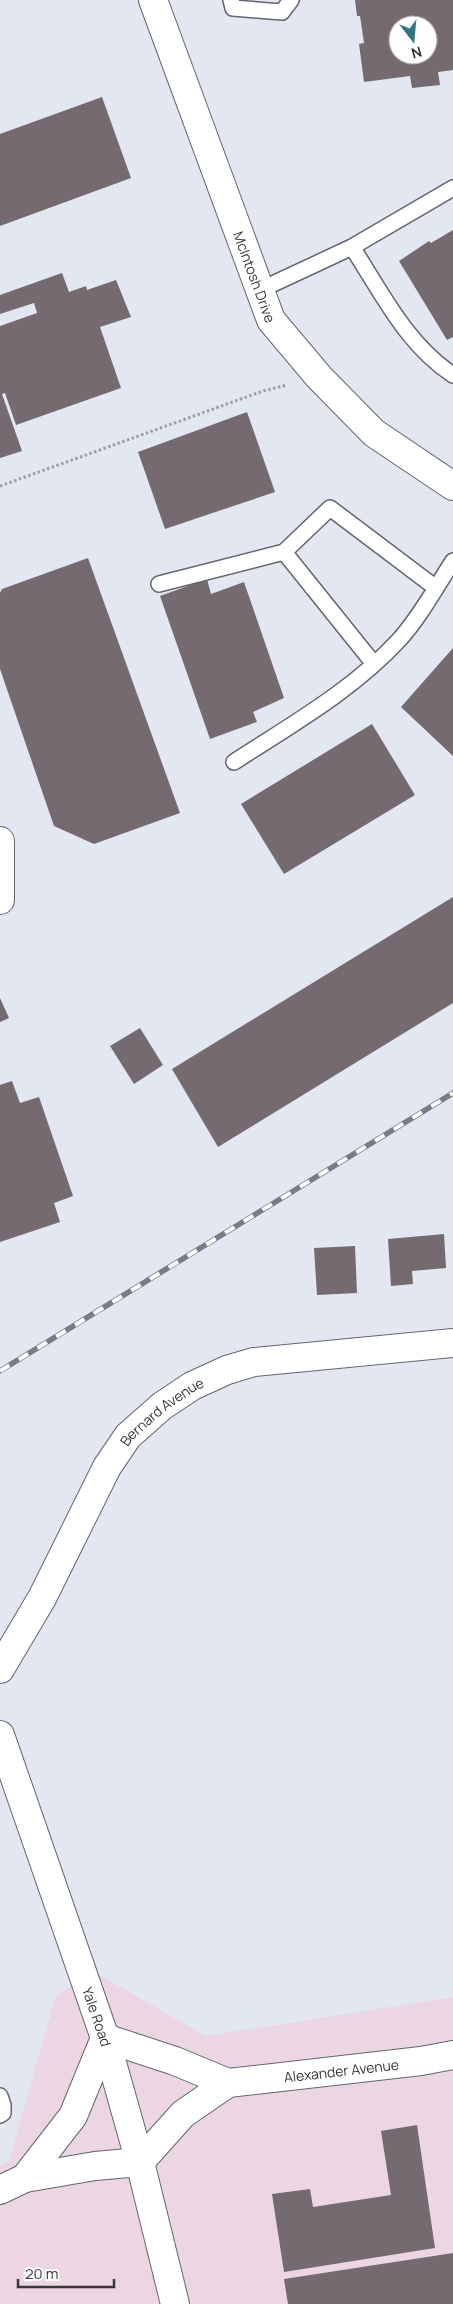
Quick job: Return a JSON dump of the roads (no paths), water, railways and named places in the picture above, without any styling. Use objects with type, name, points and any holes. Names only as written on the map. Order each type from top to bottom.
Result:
[{"type":"street","name":"McIntosh Drive","points":[[153,0],[271,320],[319,377],[374,433],[453,486]]},
{"type":"street","points":[[0,841],[0,900]]},
{"type":"street","name":"Bernard Avenue","points":[[1,1669],[42,1598],[107,1467],[128,1436],[162,1406],[192,1386],[227,1370],[254,1362],[453,1343]]},
{"type":"street","name":"Yale Road","points":[[0,1735],[105,2038],[140,2162],[175,2304]]},
{"type":"street","points":[[24,2178],[73,2116],[105,2038],[175,2061],[228,2082]]},
{"type":"street","name":"Alexander Avenue","points":[[228,2082],[421,2062],[453,2055]]},
{"type":"street","points":[[0,2190],[24,2178],[95,2166],[140,2162],[183,2114],[228,2082]]},
{"type":"lane","points":[[231,0],[233,8],[282,12],[290,0]]},
{"type":"lane","points":[[260,290],[352,247],[453,188]]},
{"type":"lane","points":[[352,247],[410,337],[434,362],[453,375]]},
{"type":"lane","points":[[159,584],[284,552],[330,508],[436,588]]},
{"type":"lane","points":[[284,552],[374,664]]},
{"type":"lane","points":[[234,762],[335,696],[374,664],[400,639],[453,561]]},
{"type":"lane","points":[[0,2096],[3,2113],[0,2115]]},
{"type":"railway","points":[[0,1371],[453,1093]]}]
